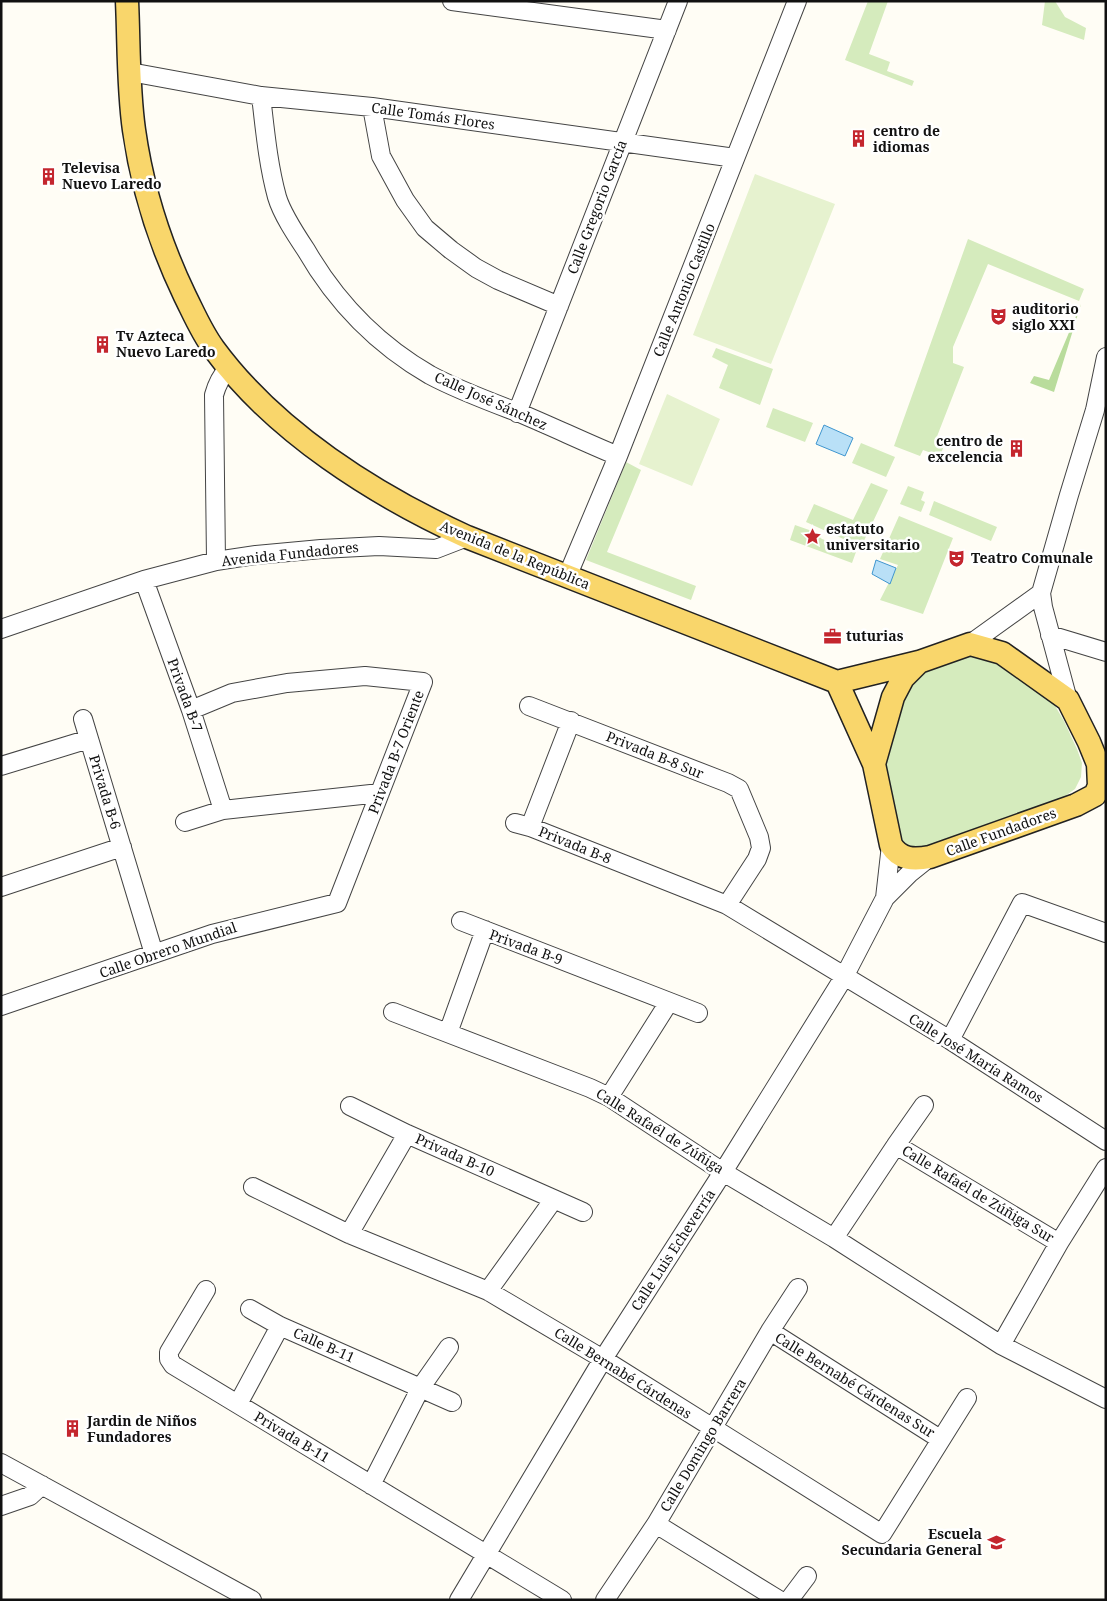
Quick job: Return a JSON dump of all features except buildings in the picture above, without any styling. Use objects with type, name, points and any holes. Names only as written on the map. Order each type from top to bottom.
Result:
[{"type":"main road","name":"Avenida de la República","points":[[127,1],[134,131],[145,186],[157,228],[174,273],[198,322],[214,348],[229,367],[278,418],[339,465],[440,525],[567,577],[837,682]]},
{"type":"main road","points":[[891,845],[874,764],[837,682],[920,662],[970,644]]},
{"type":"main road","name":"Calle Fundadores","points":[[891,845],[894,851],[902,857],[916,860],[930,857],[1076,805],[1095,795],[1098,790],[1102,768],[1068,700],[1002,654],[970,644]]},
{"type":"main road","points":[[874,764],[893,697],[903,678],[920,662]]},
{"type":"main road","points":[[1076,805],[1106,806]]},
{"type":"street","points":[[452,1],[549,8],[667,30]]},
{"type":"street","name":"Calle Gregorio García","points":[[517,412],[678,1]]},
{"type":"street","name":"Calle Antonio Castillo","points":[[567,577],[618,456],[797,1]]},
{"type":"street","name":"Calle Tomás Flores","points":[[130,72],[261,96],[372,107],[736,158]]},
{"type":"street","name":"Calle José Sánchez","points":[[261,96],[268,153],[278,199],[315,267],[334,293],[376,336],[401,357],[431,375],[476,397],[517,412],[618,456]]},
{"type":"street","points":[[372,107],[382,156],[405,200],[425,228],[476,268],[498,280],[559,306]]},
{"type":"street","points":[[970,644],[1041,593],[1069,495],[1101,412],[1106,358]]},
{"type":"street","points":[[216,561],[214,395],[220,379],[229,367]]},
{"type":"street","name":"Avenida Fundadores","points":[[1,629],[144,580],[216,561],[322,549],[379,546],[436,549],[467,537]]},
{"type":"street","name":"Privada B-7","points":[[144,580],[192,710],[223,810]]},
{"type":"street","name":"Calle Fundadores","points":[[1041,593],[1050,635],[1068,700]]},
{"type":"street","points":[[1050,635],[1106,652]]},
{"type":"street","name":"Privada B-7 Oriente","points":[[192,710],[232,693],[287,683],[365,676],[423,682],[336,903]]},
{"type":"street","name":"Privada B-8 Sur","points":[[529,706],[728,783],[739,789],[759,837],[761,848],[727,905]]},
{"type":"street","points":[[83,719],[89,739]]},
{"type":"street","name":"Privada B-8","points":[[571,721],[522,825],[727,905],[844,977]]},
{"type":"street","name":"Privada B-6","points":[[1,766],[89,739],[154,954]]},
{"type":"street","points":[[185,822],[223,810],[380,794]]},
{"type":"street","name":"Calle Luis Echeverría","points":[[885,898],[891,845]]},
{"type":"street","name":"Privada B-6","points":[[1,887],[122,847]]},
{"type":"street","name":"Calle Luis Echeverría","points":[[459,1600],[603,1359],[723,1172],[844,977],[885,898],[910,873],[930,857]]},
{"type":"street","name":"Calle Obrero Mundial","points":[[1,1006],[212,934],[336,903]]},
{"type":"street","points":[[950,1040],[1022,903],[1106,933]]},
{"type":"street","points":[[461,921],[485,930]]},
{"type":"street","name":"Privada B-9","points":[[448,1033],[485,930],[698,1013]]},
{"type":"street","name":"Calle José María Ramos","points":[[844,977],[950,1040],[1106,1141]]},
{"type":"street","points":[[609,1097],[669,1002]]},
{"type":"street","name":"Calle Rafaél de Zúñiga","points":[[393,1012],[609,1097],[723,1172],[834,1238],[1001,1345],[1106,1399]]},
{"type":"street","points":[[834,1238],[924,1105]]},
{"type":"street","points":[[350,1106],[407,1134]]},
{"type":"street","name":"Privada B-10","points":[[349,1234],[407,1134],[583,1212]]},
{"type":"street","name":"Calle Rafaél de Zúñiga Sur","points":[[896,1145],[1060,1243]]},
{"type":"street","points":[[1001,1345],[1106,1168]]},
{"type":"street","name":"Calle Bernabé Cárdenas","points":[[252,1187],[349,1234],[488,1291],[603,1359],[882,1534],[940,1439]]},
{"type":"street","points":[[488,1291],[554,1199]]},
{"type":"street","name":"Calle Domingo Barrera","points":[[605,1600],[656,1524],[770,1331],[798,1288]]},
{"type":"street","name":"Privada B-11","points":[[206,1290],[169,1352],[169,1359],[173,1365],[486,1553]]},
{"type":"street","points":[[250,1309],[280,1326]]},
{"type":"street","name":"Calle B-11","points":[[238,1404],[280,1326],[421,1387]]},
{"type":"street","name":"Calle Bernabé Cárdenas Sur","points":[[770,1331],[940,1439]]},
{"type":"street","points":[[371,1485],[421,1387],[449,1347]]},
{"type":"street","points":[[421,1387],[452,1402]]},
{"type":"street","points":[[940,1439],[967,1398]]},
{"type":"street","points":[[1,1463],[252,1600]]},
{"type":"street","points":[[1,1506],[30,1496],[42,1485]]},
{"type":"street","points":[[656,1524],[779,1600]]},
{"type":"street","points":[[486,1553],[562,1600]]},
{"type":"street","points":[[789,1600],[807,1576]]},
{"type":"green space","points":[[868,1],[888,1],[869,54],[890,62],[887,71],[914,81],[912,86],[845,60]]},
{"type":"green space","points":[[1045,1],[1055,1],[1065,17],[1086,28],[1084,40],[1042,25]]},
{"type":"green space","points":[[755,174],[835,204],[771,364],[693,335]]},
{"type":"green space","points":[[968,239],[1084,289],[1079,301],[988,264],[953,347],[953,363],[964,367],[936,439],[945,443],[940,456],[923,450],[920,456],[894,446]]},
{"type":"green space","points":[[1081,304],[1054,392],[1030,383],[1034,376],[1049,380]]},
{"type":"green space","points":[[716,348],[773,369],[760,405],[719,388],[728,365],[712,357]]},
{"type":"green space","points":[[667,394],[720,419],[692,486],[639,464]]},
{"type":"green space","points":[[773,408],[813,423],[805,442],[766,427]]},
{"type":"green space","points":[[861,443],[895,457],[886,477],[852,463]]},
{"type":"green space","points":[[626,462],[641,470],[607,552],[696,586],[691,600],[586,560]]},
{"type":"green space","points":[[871,483],[888,490],[861,547],[806,522],[814,504],[853,520]]},
{"type":"green space","points":[[908,486],[924,492],[921,500],[925,502],[921,512],[900,504]]},
{"type":"green space","points":[[934,501],[997,527],[991,541],[929,515]]},
{"type":"green space","points":[[899,516],[953,538],[923,614],[880,600],[898,565],[880,559]]},
{"type":"green space","points":[[795,525],[812,531],[822,539],[856,552],[852,563],[790,540]]},
{"type":"green space","points":[[984,651],[1054,704],[1077,749],[1082,763],[1081,777],[1075,789],[1061,799],[930,854],[900,852],[883,784],[887,731],[918,671]]},
{"type":"water","points":[[824,425],[853,438],[845,456],[816,444]]},
{"type":"water","points":[[876,560],[896,568],[890,584],[872,574]]},
{"type":"place","name":"centro de idiomas","points":[[859,139]]},
{"type":"place","name":"Televisa Nuevo Laredo","points":[[48,176]]},
{"type":"place","name":"auditorio siglo XXI","points":[[998,317]]},
{"type":"place","name":"Tv Azteca Nuevo Laredo","points":[[102,344]]},
{"type":"place","name":"centro de excelencia","points":[[1017,449]]},
{"type":"place","name":"estatuto universitario","points":[[812,537]]},
{"type":"place","name":"Teatro Comunale","points":[[957,558]]},
{"type":"place","name":"tuturias","points":[[832,636]]},
{"type":"place","name":"Jardin de Niños Fundadores","points":[[73,1429]]},
{"type":"place","name":"Escuela Secundaria General","points":[[996,1542]]}]
